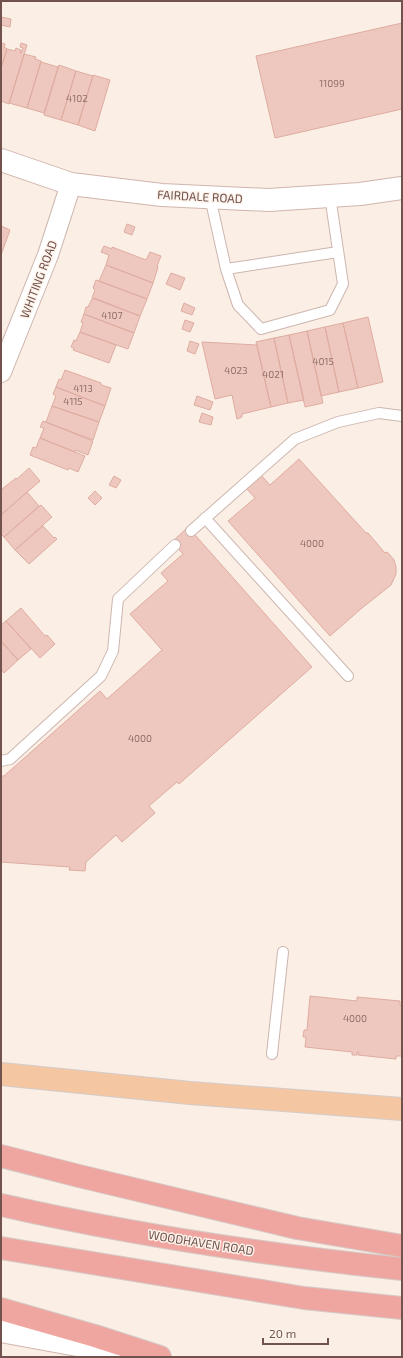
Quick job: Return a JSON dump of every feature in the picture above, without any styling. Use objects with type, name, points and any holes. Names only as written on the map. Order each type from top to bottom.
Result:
[{"type":"highway","points":[[1,1156],[297,1228],[402,1246]]},
{"type":"highway","name":"WOODHAVEN ROAD","points":[[1,1205],[173,1239],[339,1262],[402,1268]]},
{"type":"highway","points":[[1,1248],[304,1298],[402,1308]]},
{"type":"highway","points":[[1,1309],[95,1336],[160,1357]]},
{"type":"main road","points":[[1,1074],[190,1093],[402,1109]]},
{"type":"street","name":"FAIRDALE ROAD","points":[[1,160],[71,184],[162,195],[269,200],[360,194],[402,188]]},
{"type":"street","name":"WHITING ROAD","points":[[1,372],[48,255],[71,184]]},
{"type":"street","points":[[1,1331],[140,1357]]},
{"type":"lane","points":[[210,197],[226,269],[238,305],[261,329],[330,310],[343,284],[330,196]]},
{"type":"lane","points":[[226,269],[338,252]]},
{"type":"lane","points":[[191,531],[295,439],[338,422],[379,413],[402,416]]},
{"type":"lane","points":[[205,518],[348,676]]},
{"type":"lane","points":[[1,761],[10,759],[101,676],[113,651],[118,599],[175,545]]},
{"type":"lane","points":[[272,1054],[283,952]]},
{"type":"building","points":[[1,17],[11,19],[10,27],[1,25]]},
{"type":"building","points":[[402,23],[402,109],[275,138],[256,56]]},
{"type":"building","points":[[1,43],[5,44],[4,47],[7,49],[1,68]]},
{"type":"building","points":[[21,43],[27,45],[9,104],[1,101],[1,68],[7,49],[15,51],[16,48],[21,50],[21,53],[23,48],[20,47]]},
{"type":"building","points":[[24,54],[36,57],[35,59],[41,61],[27,108],[9,103]]},
{"type":"building","points":[[41,62],[58,67],[44,113],[27,108]]},
{"type":"building","points":[[59,65],[76,71],[61,120],[44,115]]},
{"type":"building","points":[[76,71],[93,76],[78,125],[61,120]]},
{"type":"building","points":[[93,75],[110,80],[95,131],[78,125]]},
{"type":"building","points":[[127,224],[135,227],[132,235],[124,232]]},
{"type":"building","points":[[1,226],[10,230],[1,255]]},
{"type":"building","points":[[104,246],[112,249],[112,247],[146,260],[150,252],[161,256],[153,283],[106,265],[109,255],[101,252]]},
{"type":"building","points":[[106,265],[153,283],[147,299],[99,281]]},
{"type":"building","points":[[171,273],[185,278],[180,290],[166,284]]},
{"type":"building","points":[[96,280],[147,299],[140,316],[92,298]]},
{"type":"building","points":[[94,298],[140,316],[134,333],[84,314],[86,307],[88,307]]},
{"type":"building","points":[[184,303],[195,308],[192,315],[181,311]]},
{"type":"building","points":[[84,314],[134,333],[128,349],[80,332]]},
{"type":"building","points":[[368,317],[383,382],[358,388],[343,323]]},
{"type":"building","points":[[185,320],[194,323],[190,332],[182,329]]},
{"type":"building","points":[[343,323],[358,388],[339,392],[325,327]]},
{"type":"building","points":[[325,327],[339,392],[321,396],[307,331]]},
{"type":"building","points":[[307,331],[323,403],[305,407],[289,335]]},
{"type":"building","points":[[80,332],[116,345],[109,363],[73,350],[74,348],[71,347],[74,340],[76,341]]},
{"type":"building","points":[[289,335],[304,400],[288,403],[274,338]]},
{"type":"building","points":[[274,338],[288,403],[271,407],[256,342]]},
{"type":"building","points":[[190,341],[199,344],[195,354],[187,351]]},
{"type":"building","points":[[202,342],[257,345],[271,407],[242,414],[242,417],[237,419],[232,395],[215,399]]},
{"type":"building","points":[[65,370],[111,388],[105,406],[56,387]]},
{"type":"building","points":[[56,387],[105,406],[99,422],[52,406],[56,396],[53,394]]},
{"type":"building","points":[[197,396],[213,402],[210,410],[194,405]]},
{"type":"building","points":[[52,406],[99,422],[93,440],[46,422]]},
{"type":"building","points":[[202,413],[213,417],[211,425],[199,422]]},
{"type":"building","points":[[43,421],[93,441],[88,455],[75,450],[75,452],[40,438],[44,428],[40,427]]},
{"type":"building","points":[[40,438],[85,456],[78,472],[69,468],[68,470],[30,455],[33,447],[36,448]]},
{"type":"building","points":[[299,459],[366,533],[368,533],[385,553],[387,552],[389,554],[394,560],[396,567],[396,574],[391,585],[330,636],[228,521],[255,498],[245,487],[260,474],[270,485]]},
{"type":"building","points":[[29,468],[40,481],[1,515],[1,488],[2,489],[16,478],[17,479]]},
{"type":"building","points":[[114,476],[121,480],[116,488],[109,485]]},
{"type":"building","points":[[95,491],[102,498],[95,505],[88,498]]},
{"type":"building","points":[[27,492],[39,506],[4,537],[1,534],[1,515]]},
{"type":"building","points":[[41,505],[52,517],[15,550],[4,537]]},
{"type":"building","points":[[43,526],[54,538],[55,537],[57,539],[29,564],[15,550]]},
{"type":"building","points":[[188,527],[312,667],[179,784],[177,782],[149,806],[155,813],[122,842],[116,835],[86,862],[85,871],[69,870],[70,867],[1,862],[1,776],[4,776],[100,691],[107,699],[162,650],[130,614],[168,581],[161,573],[183,554],[172,542]]},
{"type":"building","points":[[21,608],[45,636],[47,635],[55,644],[40,658],[6,621]]},
{"type":"building","points":[[6,621],[31,649],[18,660],[1,641],[1,625]]},
{"type":"building","points":[[1,641],[18,660],[4,673],[1,669]]},
{"type":"building","points":[[310,996],[357,1001],[357,997],[400,1001],[400,1005],[402,1006],[402,1056],[396,1056],[396,1059],[358,1055],[359,1052],[357,1052],[357,1055],[352,1055],[352,1052],[305,1047],[306,1037],[303,1037],[304,1030],[307,1030]]}]
